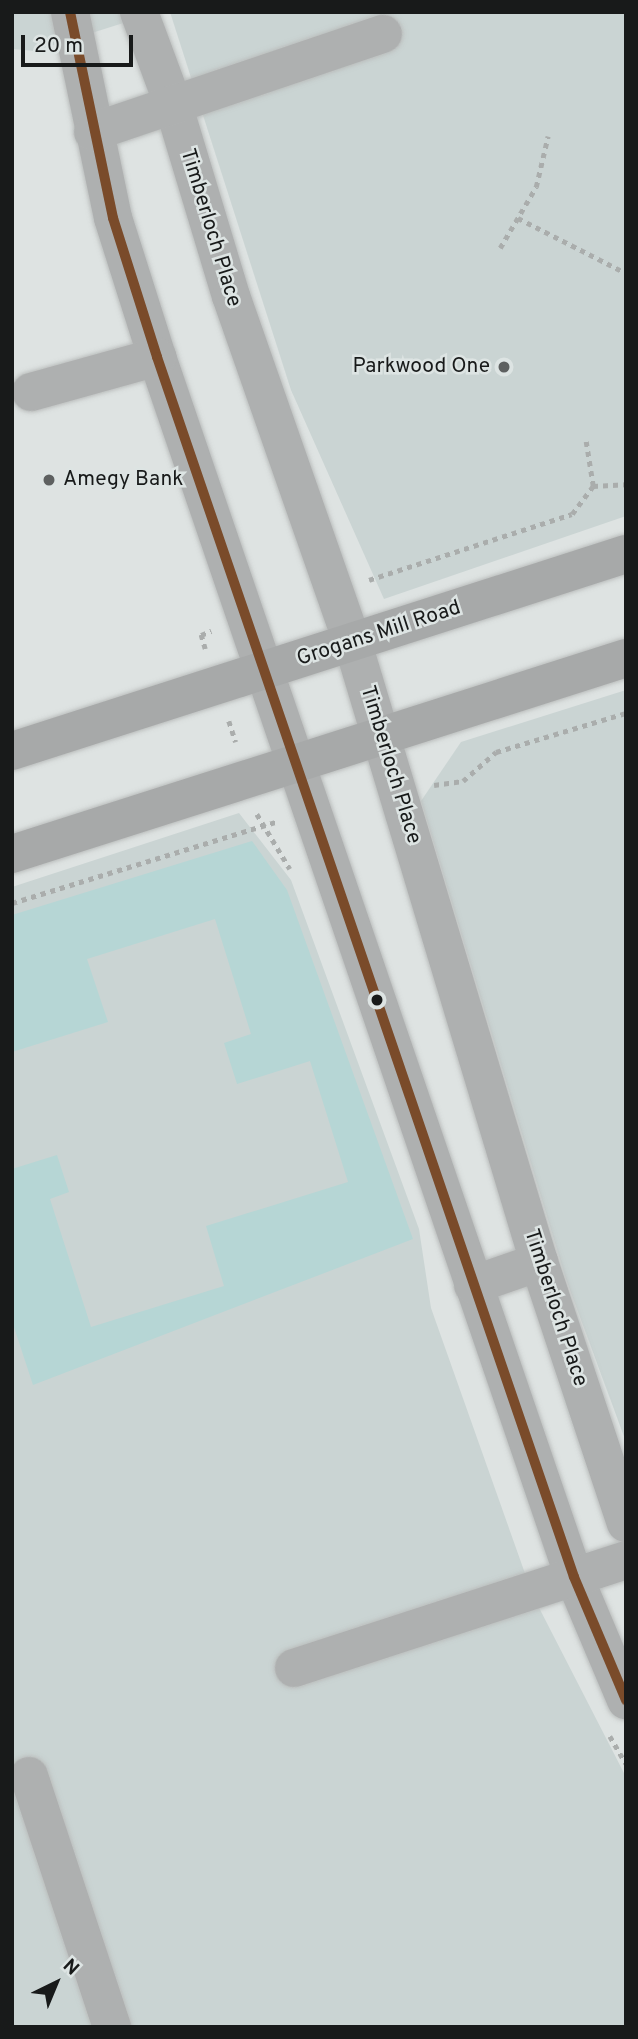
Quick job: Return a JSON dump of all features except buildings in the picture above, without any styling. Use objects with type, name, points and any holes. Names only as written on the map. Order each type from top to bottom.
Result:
[{"type":"main road","name":"Grogans Mill Road","points":[[12,751],[353,644],[626,554]]},
{"type":"main road","points":[[12,854],[626,658]]},
{"type":"street","points":[[69,12],[113,218],[157,357],[574,1577],[626,1700]]},
{"type":"street","name":"Timberloch Place","points":[[139,12],[173,104],[231,296],[353,644],[539,1262],[626,1523]]},
{"type":"street","points":[[93,132],[383,34]]},
{"type":"street","points":[[31,392],[157,357]]},
{"type":"street","points":[[473,1285],[539,1262]]},
{"type":"street","points":[[294,1668],[626,1560]]},
{"type":"street","points":[[29,1776],[112,2027]]},
{"type":"path","points":[[500,248],[536,187],[548,136]]},
{"type":"path","points":[[518,218],[626,273]]},
{"type":"path","points":[[593,486],[626,484]]},
{"type":"shaded area","points":[[12,12],[158,12],[35,51],[12,49]]},
{"type":"shaded area","points":[[170,12],[626,12],[626,516],[384,599],[291,390]]},
{"type":"shaded area","points":[[626,690],[626,1442],[566,1279],[421,801],[461,742]]},
{"type":"shaded area","points":[[239,813],[291,880],[419,1229],[431,1308],[533,1596],[626,1777],[626,2027],[12,2027],[12,887]]},
{"type":"shaded area","points":[[252,841],[287,890],[413,1239],[33,1385],[12,1321],[12,1169],[57,1155],[69,1192],[50,1199],[91,1327],[224,1286],[206,1226],[348,1182],[310,1061],[237,1084],[224,1043],[251,1034],[215,919],[87,959],[108,1022],[12,1052],[12,915]]},
{"type":"transit line","points":[[70,12],[113,218],[157,357],[574,1577],[626,1700]]},
{"type":"place","name":"Parkwood One","points":[[504,367]]},
{"type":"place","name":"Amegy Bank","points":[[49,480]]}]
